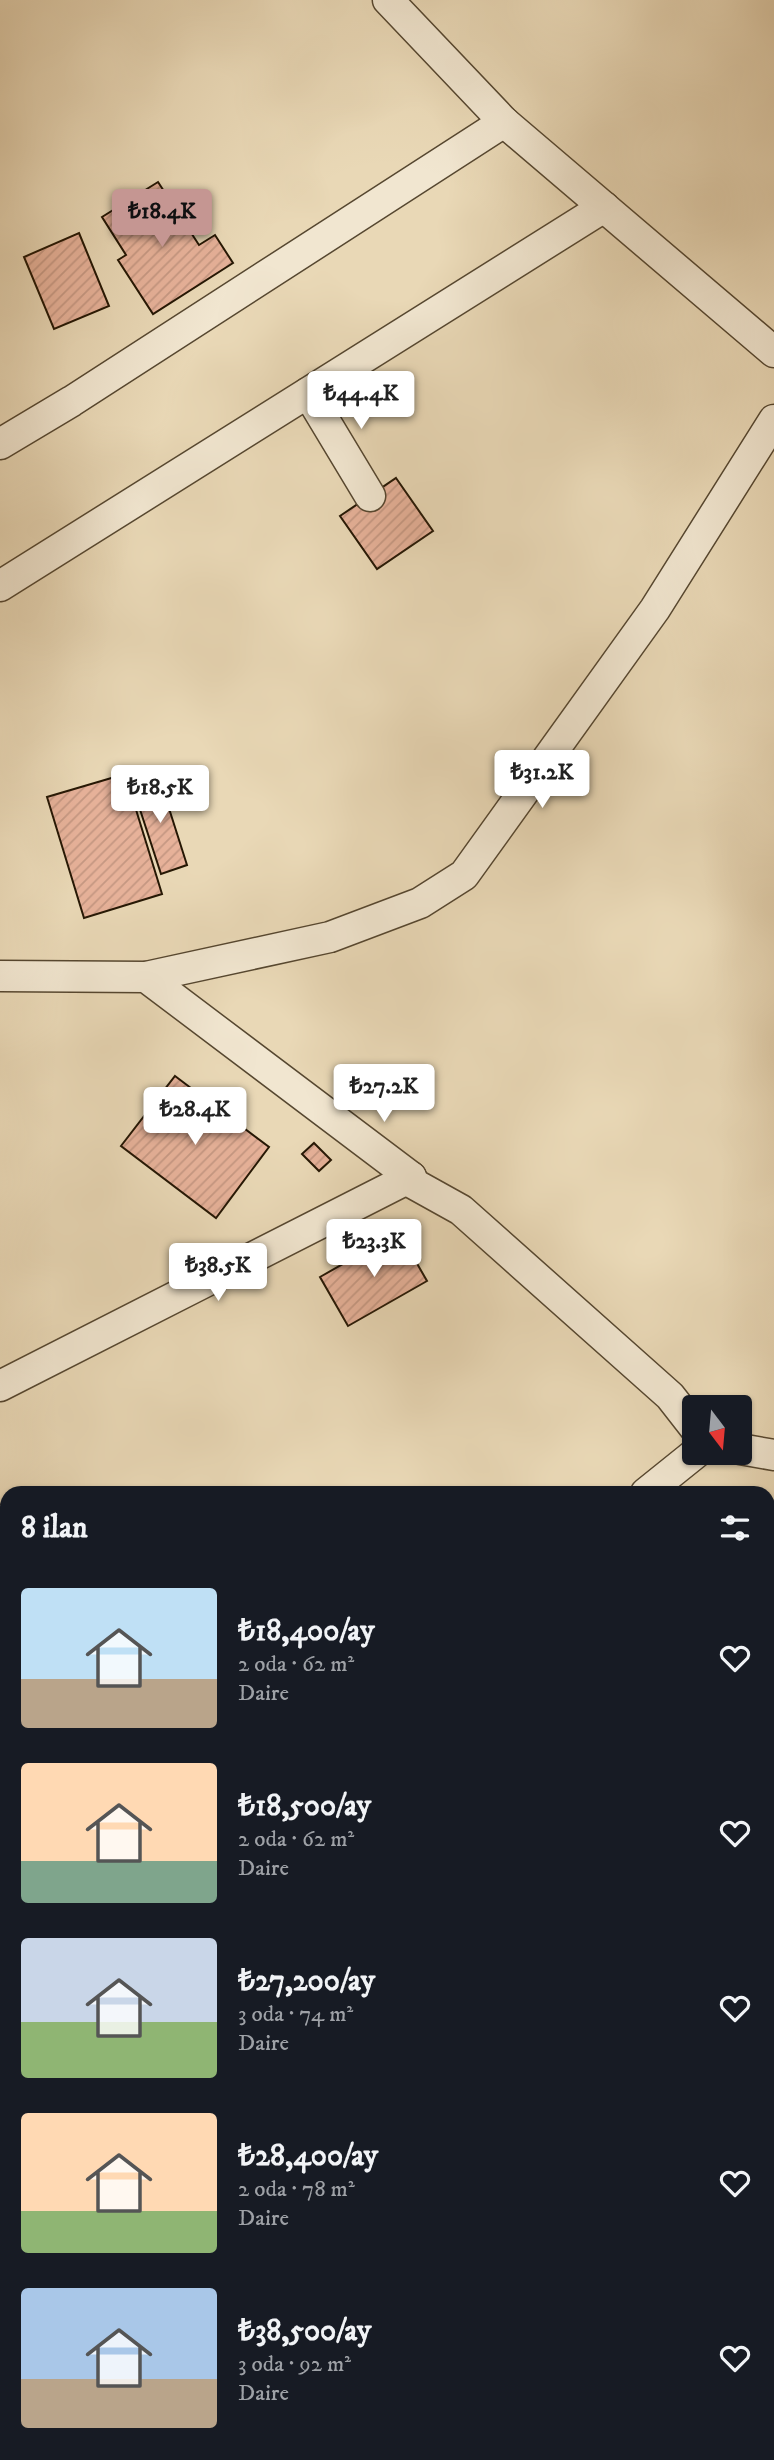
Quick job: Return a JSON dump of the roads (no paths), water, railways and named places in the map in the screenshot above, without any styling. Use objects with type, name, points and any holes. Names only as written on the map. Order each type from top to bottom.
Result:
[{"type":"street","points":[[388,0],[504,122],[774,352]]},
{"type":"street","points":[[0,444],[72,401],[504,122]]},
{"type":"street","points":[[0,586],[604,207]]},
{"type":"street","points":[[308,393],[370,496]]},
{"type":"street","points":[[0,976],[146,977],[330,937],[420,903],[464,875],[655,609],[774,421]]},
{"type":"street","points":[[146,977],[411,1177]]},
{"type":"street","points":[[0,1386],[411,1177]]},
{"type":"street","points":[[411,1177],[407,1180],[461,1210],[670,1396],[682,1411]]},
{"type":"street","points":[[752,1451],[774,1455]]},
{"type":"street","points":[[655,1486],[682,1464]]}]
